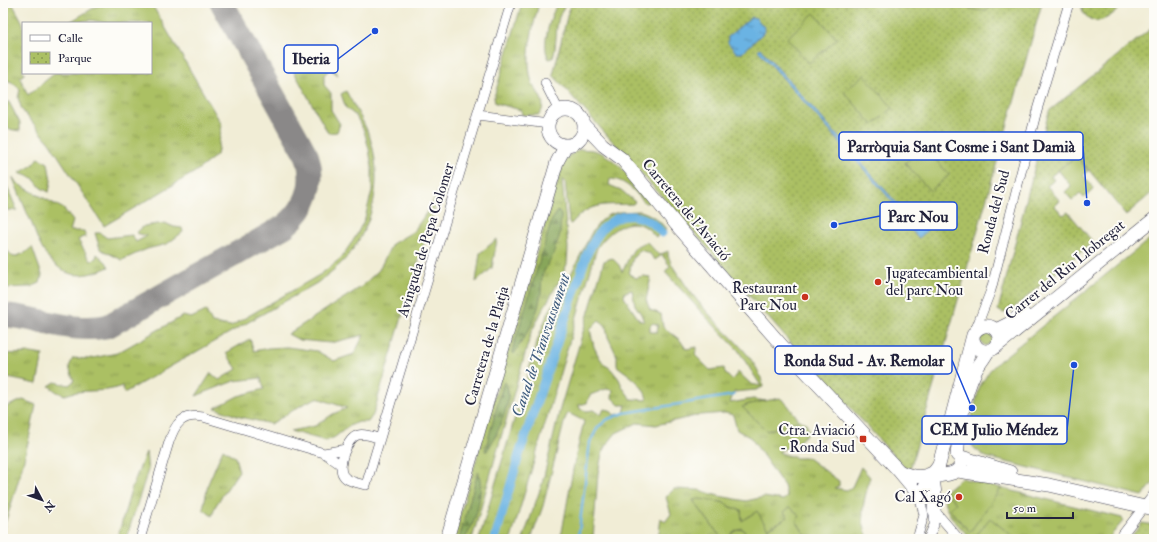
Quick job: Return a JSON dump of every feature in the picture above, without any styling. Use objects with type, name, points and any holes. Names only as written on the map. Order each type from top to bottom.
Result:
[{"type":"street","name":"Avinguda de Pepa Colomer","points":[[341,465],[345,478],[353,482],[366,485],[511,3]]},
{"type":"street","name":"Ronda del Sud","points":[[928,539],[934,525],[935,494],[974,335],[990,290],[1038,110],[1069,3]]},
{"type":"street","points":[[544,83],[559,111]]},
{"type":"street","points":[[565,143],[581,137],[584,131],[582,119],[576,112],[569,110],[559,111],[554,114],[549,124],[551,136],[565,143],[589,143],[603,145]]},
{"type":"street","points":[[478,115],[549,124]]},
{"type":"street","name":"Carretera de l'Aviació","points":[[584,125],[603,145],[622,159],[706,259],[784,348],[899,471],[919,495]]},
{"type":"street","name":"Carretera de la Platja","points":[[447,539],[557,162],[565,143]]},
{"type":"street","name":"Carrer del Riu Llobregat","points":[[994,329],[1001,328],[1016,319],[1154,208]]},
{"type":"street","name":"Carrer del Riu Llobregat","points":[[992,349],[1154,219]]},
{"type":"street","name":"Ronda del Sud","points":[[990,290],[988,317],[994,329]]},
{"type":"street","points":[[982,326],[994,329],[998,333],[999,340],[992,349],[982,351],[976,347],[974,335],[982,326]]},
{"type":"street","name":"Ronda del Sud","points":[[919,495],[941,470],[961,465],[958,456],[958,432],[970,384],[975,371],[992,349]]},
{"type":"street","points":[[140,539],[170,437],[178,424],[185,417],[195,415],[203,417],[324,453],[341,465],[350,441],[357,435],[363,434],[380,439]]},
{"type":"street","points":[[324,453],[346,449]]},
{"type":"street","points":[[941,470],[948,452],[952,452],[958,456],[1049,485],[1149,508]]},
{"type":"street","points":[[899,471],[909,476],[917,476],[941,470],[1049,485]]},
{"type":"street","points":[[1119,539],[1149,508],[1154,494]]},
{"type":"street","points":[[916,539],[924,515],[919,495]]},
{"type":"street","points":[[934,510],[956,536]]},
{"type":"green space","points":[[3,3],[12,3],[22,22],[22,74],[24,74],[20,78],[28,95],[54,74],[152,74],[152,22],[101,22],[90,20],[70,22],[102,3],[151,3],[222,125],[217,155],[195,172],[104,226],[49,142],[22,110],[18,98],[20,89],[10,81],[3,82]]},
{"type":"green space","points":[[522,3],[539,3],[530,41],[529,70],[531,79],[542,101],[543,106],[539,115],[522,115],[521,110],[495,103],[494,97]]},
{"type":"green space","points":[[557,3],[566,3],[559,17],[553,58],[549,59],[546,46],[547,31]]},
{"type":"green space","points":[[571,3],[1042,3],[909,473],[816,369],[802,356],[553,75]]},
{"type":"green space","points":[[962,3],[997,3],[989,9],[975,10],[970,9]]},
{"type":"green space","points":[[1081,3],[1126,3],[1109,17],[1100,21],[1095,21],[1084,14]]},
{"type":"green space","points":[[814,13],[837,39],[809,63],[787,38]]},
{"type":"green space","points":[[1154,26],[1154,191],[1126,215],[1077,156],[1051,176],[1054,180],[1047,186],[1060,201],[1055,206],[1063,215],[1068,212],[1093,242],[1010,311],[1003,313],[998,310],[1049,111]]},
{"type":"green space","points":[[299,53],[319,58],[329,57],[338,75],[330,69],[324,75],[324,85],[331,93],[331,110],[340,124],[337,132],[328,133],[288,61],[290,56]]},
{"type":"green space","points":[[864,75],[893,108],[873,125],[844,92]]},
{"type":"green space","points":[[346,91],[368,132],[374,152],[376,166],[375,195],[372,210],[361,237],[349,254],[332,272],[317,283],[124,393],[122,386],[108,390],[79,392],[65,395],[57,392],[49,386],[55,382],[69,385],[74,381],[69,367],[73,358],[88,359],[117,353],[183,316],[191,318],[206,311],[212,323],[231,326],[321,274],[341,258],[356,236],[365,218],[372,191],[372,168],[369,149],[364,131],[356,116],[346,108],[341,94]]},
{"type":"green space","points":[[3,101],[9,102],[20,123],[20,131],[3,128]]},
{"type":"green space","points":[[924,146],[949,175],[930,191],[905,163]]},
{"type":"green space","points":[[580,149],[596,151],[612,159],[627,173],[652,202],[645,203],[625,184],[620,181],[610,179],[609,185],[621,190],[635,202],[633,204],[607,205],[592,208],[578,216],[571,224],[569,223],[565,181],[562,179],[568,248],[567,264],[531,333],[472,539],[453,539],[563,163],[568,156]]},
{"type":"green space","points":[[1077,156],[1088,171],[1083,175],[1094,189],[1084,198],[1080,193],[1072,200],[1065,192],[1071,186],[1058,170]]},
{"type":"green space","points":[[39,158],[48,163],[51,181],[49,192],[41,188],[33,178],[19,173],[33,165]]},
{"type":"green space","points":[[13,178],[20,185],[64,209],[73,221],[70,231],[84,231],[86,237],[78,240],[91,261],[96,258],[97,254],[109,267],[90,274],[76,275],[63,271],[53,262],[40,246]]},
{"type":"green space","points":[[4,180],[17,210],[3,210]]},
{"type":"green space","points":[[441,186],[373,415],[368,422],[359,422],[349,426],[335,437],[326,441],[290,431],[315,426],[333,414],[347,408],[317,398],[305,403],[271,424],[240,417],[215,408],[238,396],[264,389],[261,378],[234,381],[196,396],[211,373],[219,380],[237,369],[226,353],[250,339],[254,351],[268,348],[287,347],[317,351],[334,361],[354,354],[364,335],[330,343],[299,340],[288,334],[361,287],[379,270],[392,244],[414,231],[430,207]]},
{"type":"green space","points":[[558,211],[561,215],[560,234],[553,255],[542,275],[538,308],[531,326],[514,354],[512,351],[552,220]]},
{"type":"green space","points":[[640,211],[654,218],[666,229],[656,237],[647,228],[640,224],[626,224],[612,231],[597,248],[511,539],[479,539],[538,339],[547,315],[568,280],[592,232],[600,222],[608,215],[619,212]]},
{"type":"green space","points":[[165,223],[174,227],[182,228],[183,232],[167,244],[147,249],[122,260],[100,249],[95,233],[100,233],[107,238],[132,235],[136,242],[147,236],[136,233],[144,226]]},
{"type":"green space","points":[[1151,238],[1154,242],[1154,482],[1143,496],[986,457],[975,449],[969,441],[968,430],[980,386],[990,370]]},
{"type":"green space","points":[[497,239],[492,268],[476,282],[480,253]]},
{"type":"green space","points":[[647,242],[659,255],[668,251],[672,265],[691,292],[709,314],[749,357],[756,367],[761,377],[763,387],[756,390],[734,392],[730,403],[753,399],[766,401],[750,404],[767,431],[799,420],[806,423],[809,432],[798,442],[778,452],[796,458],[808,458],[839,481],[839,486],[834,488],[847,490],[852,487],[861,467],[870,477],[863,508],[863,523],[869,539],[808,539],[796,521],[788,517],[768,529],[742,521],[741,510],[730,507],[722,502],[693,500],[722,539],[658,539],[661,518],[665,522],[671,514],[666,497],[674,489],[699,490],[719,496],[746,501],[764,497],[783,500],[787,497],[784,486],[751,438],[737,430],[733,415],[725,413],[700,415],[656,425],[637,423],[616,433],[602,454],[598,473],[593,539],[559,539],[562,532],[574,464],[584,421],[568,413],[565,419],[543,506],[531,539],[523,539],[542,484],[560,409],[604,261],[612,258],[619,265],[622,272],[635,248]],"holes":[[[640,250],[649,253],[655,260],[662,255],[670,266],[665,272],[738,350],[761,386],[751,384],[738,372],[732,380],[725,373],[724,368],[710,370],[695,355],[697,347],[686,349],[680,340],[663,327],[661,314],[650,310],[646,300],[651,277],[643,276],[636,278],[629,274],[633,258]],[[632,290],[635,305],[644,322],[639,320],[624,297],[625,292]],[[599,320],[606,326],[608,337],[617,356],[617,366],[640,385],[646,395],[647,400],[631,399],[623,388],[619,379],[611,369],[604,364],[594,347],[590,329]],[[653,323],[658,325],[657,332],[650,332],[650,326]],[[606,389],[613,390],[612,398],[619,405],[626,405],[624,413],[614,415],[610,410],[604,409],[601,415],[593,410],[587,411],[580,409],[579,405],[587,403],[590,395]]]},
{"type":"green space","points":[[3,246],[13,257],[25,253],[32,247],[42,275],[40,283],[31,287],[3,288]]},
{"type":"green space","points":[[989,330],[994,341],[986,346],[980,342],[980,334]]},
{"type":"green space","points":[[31,353],[43,355],[37,384],[3,377],[3,354]]},
{"type":"green space","points":[[505,382],[508,389],[507,407],[500,427],[487,451],[485,451],[503,384]]},
{"type":"green space","points":[[780,398],[787,404],[799,420],[767,431],[742,407],[750,404]]},
{"type":"green space","points":[[23,400],[36,405],[22,468],[3,529],[3,408]]},
{"type":"green space","points":[[223,449],[235,457],[239,471],[216,505],[212,516],[203,509],[208,484]]},
{"type":"green space","points":[[146,452],[148,470],[126,539],[117,539],[132,487]]},
{"type":"green space","points":[[478,472],[480,479],[480,497],[476,516],[464,539],[459,539]]},
{"type":"green space","points":[[961,478],[1001,488],[970,532],[949,509],[956,503],[945,491]]},
{"type":"green space","points":[[1001,488],[1122,518],[1123,521],[1108,539],[971,539],[956,523],[948,511],[945,505],[945,491],[956,503],[949,509],[970,531]]},
{"type":"green space","points":[[699,499],[722,502],[730,507],[741,510],[742,521],[757,511],[768,529],[788,517],[784,512],[790,507],[800,516],[796,521],[808,539],[750,539],[742,528],[733,532],[727,539],[722,539],[693,500]]},
{"type":"green space","points":[[990,518],[1016,539],[979,539],[976,536]]},
{"type":"green space","points":[[1142,523],[1154,525],[1154,535],[1151,539],[1129,539]]},
{"type":"green space","points":[[742,528],[750,539],[727,539],[733,532]]},
{"type":"water","points":[[751,17],[756,18],[764,27],[764,32],[742,53],[737,53],[728,43],[728,37]]},
{"type":"water","points":[[760,48],[908,216],[906,217],[758,50]]},
{"type":"water","points":[[920,223],[927,231],[919,238],[911,230]]},
{"type":"waterway","name":"Canal de Transvassament","points":[[495,539],[519,455],[587,254],[593,243],[599,233],[611,221],[627,216],[642,218],[662,233]]},
{"type":"waterway","points":[[578,539],[590,442],[598,427],[608,419],[624,413],[734,395]]},
{"type":"taxiway","points":[[3,315],[16,316],[69,327],[95,328],[108,326],[285,226],[299,211],[308,195],[310,186],[310,166],[307,156],[222,3]]},
{"type":"place","name":"Iberia","points":[[375,31]]},
{"type":"place","name":"Parròquia Sant Cosme i Sant Damià","points":[[1087,203]]},
{"type":"place","name":"Parc Nou","points":[[834,225]]},
{"type":"place","name":"Jugatecambiental del parc Nou","points":[[878,282]]},
{"type":"place","name":"Restaurant Parc Nou","points":[[805,297]]},
{"type":"place","name":"CEM Julio Méndez","points":[[1074,365]]},
{"type":"place","name":"Ronda Sud - Av. Remolar","points":[[972,408]]},
{"type":"place","name":"Ctra. Aviació - Ronda Sud","points":[[863,439]]},
{"type":"place","name":"Cal Xagó","points":[[959,497]]}]
